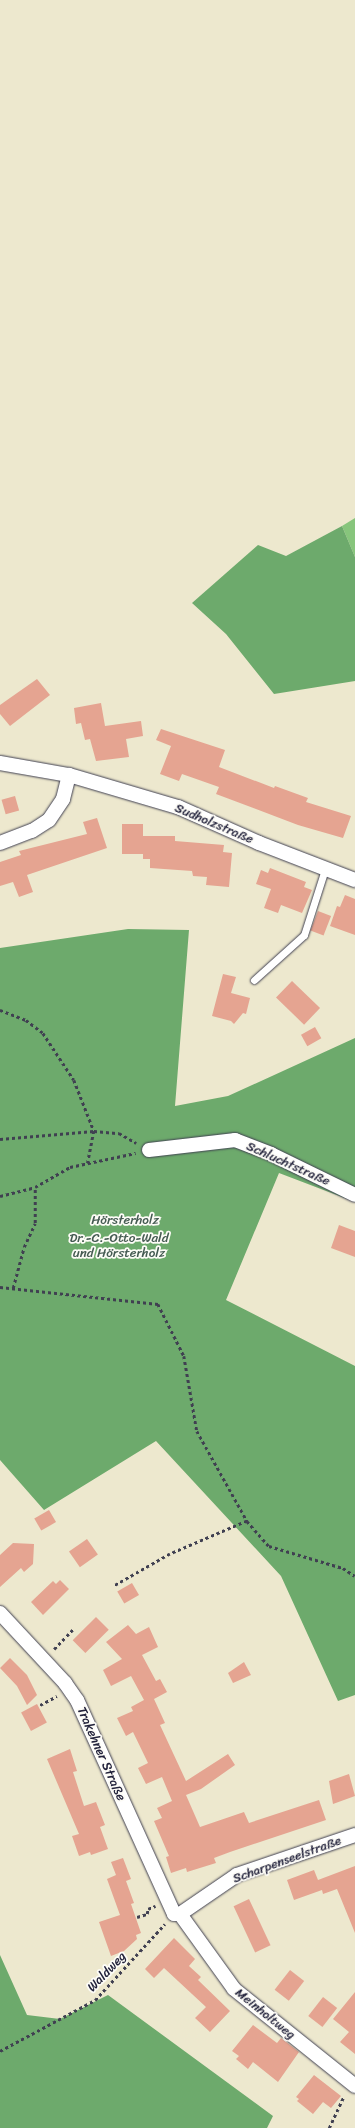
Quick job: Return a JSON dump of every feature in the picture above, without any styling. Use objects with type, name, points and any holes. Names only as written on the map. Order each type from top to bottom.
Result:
[{"type":"street","name":"Sudholzstraße","points":[[0,763],[70,775],[178,807],[325,869],[355,880]]},
{"type":"street","points":[[0,843],[32,831],[49,820],[63,799],[70,775]]},
{"type":"street","name":"Schluchtstraße","points":[[149,1150],[234,1140],[271,1154],[355,1195]]},
{"type":"street","name":"Trakehner Straße","points":[[0,1613],[77,1700],[168,1901],[177,1914]]},
{"type":"street","name":"Scharpenseelstraße","points":[[177,1914],[237,1875],[355,1835]]},
{"type":"street","name":"Meinholtweg","points":[[177,1914],[234,1989],[353,2084]]},
{"type":"lane","points":[[254,980],[304,935],[325,869]]},
{"type":"path","points":[[0,1010],[26,1020],[43,1032],[53,1045],[74,1080],[94,1131],[88,1163]]},
{"type":"path","points":[[0,1139],[94,1131],[119,1132],[149,1150]]},
{"type":"path","points":[[0,1196],[35,1187],[70,1167],[149,1150]]},
{"type":"path","points":[[13,1288],[24,1247],[35,1223],[35,1187]]},
{"type":"path","points":[[0,1287],[158,1304],[184,1356],[197,1432],[247,1521],[269,1546],[343,1568],[355,1576]]},
{"type":"path","points":[[114,1586],[170,1554],[247,1521]]},
{"type":"path","points":[[41,1658],[57,1647],[68,1632],[74,1628]]},
{"type":"path","points":[[137,1917],[147,1914],[148,1910],[168,1901]]},
{"type":"path","name":"Waldweg","points":[[0,2051],[95,2000],[177,1914]]},
{"type":"path","points":[[329,2128],[353,2084]]},
{"type":"green space","points":[[355,518],[355,557],[342,526]]},
{"type":"green space","points":[[342,526],[355,557],[355,681],[274,694],[226,634],[192,603],[258,545],[286,556]]},
{"type":"green space","name":"Hörsterholz","points":[[128,929],[189,930],[175,1106],[228,1096],[355,1038],[355,1202],[279,1173],[226,1300],[355,1366],[355,1695],[338,1701],[281,1576],[156,1441],[44,1510],[0,1460],[0,948]]},
{"type":"green space","points":[[0,1955],[27,2015],[60,2019],[108,1995],[273,2116],[267,2128],[0,2128]]},
{"type":"building","points":[[37,679],[50,695],[10,726],[0,714],[0,705]]},
{"type":"building","points":[[101,703],[105,726],[141,721],[143,736],[126,739],[129,757],[96,761],[90,739],[85,740],[81,723],[76,724],[74,708]]},
{"type":"building","points":[[161,729],[225,750],[219,767],[274,788],[275,786],[308,798],[306,802],[351,816],[343,838],[298,825],[216,794],[219,787],[182,774],[179,781],[160,774],[171,746],[156,740]]},
{"type":"building","points":[[15,796],[19,810],[6,814],[2,800]]},
{"type":"building","points":[[97,818],[107,848],[27,875],[33,892],[19,897],[13,882],[0,886],[0,862],[21,855],[19,851],[87,834],[83,822]]},
{"type":"building","points":[[122,824],[143,824],[143,836],[175,836],[175,841],[224,845],[223,852],[232,853],[229,887],[206,885],[207,877],[193,876],[192,871],[150,868],[150,859],[143,859],[143,854],[122,854]]},
{"type":"building","points":[[270,868],[306,882],[304,887],[312,890],[302,913],[281,905],[278,913],[264,908],[271,889],[256,884],[261,870],[268,873]]},
{"type":"building","points":[[345,895],[355,899],[355,935],[330,926],[337,906],[340,907]]},
{"type":"building","points":[[318,911],[331,916],[324,936],[310,931]]},
{"type":"building","points":[[223,974],[236,977],[231,993],[250,998],[246,1014],[243,1013],[234,1024],[231,1021],[212,1016]]},
{"type":"building","points":[[292,981],[320,1008],[304,1025],[276,998]]},
{"type":"building","points":[[315,1027],[321,1038],[307,1046],[301,1035]]},
{"type":"building","points":[[339,1225],[355,1231],[355,1257],[331,1248]]},
{"type":"building","points":[[49,1510],[56,1522],[41,1531],[34,1518]]},
{"type":"building","points":[[87,1539],[98,1555],[80,1567],[69,1552]]},
{"type":"building","points":[[13,1543],[34,1544],[33,1564],[24,1572],[21,1568],[0,1587],[0,1555]]},
{"type":"building","points":[[60,1580],[69,1589],[43,1615],[31,1602],[53,1581],[56,1584]]},
{"type":"building","points":[[132,1583],[139,1595],[124,1604],[117,1592]]},
{"type":"building","points":[[96,1617],[109,1630],[85,1653],[73,1640]]},
{"type":"building","points":[[128,1625],[136,1634],[149,1627],[158,1647],[142,1655],[156,1681],[160,1679],[167,1692],[154,1699],[165,1723],[160,1725],[186,1781],[228,1754],[235,1765],[201,1789],[186,1795],[200,1827],[244,1812],[249,1823],[319,1800],[326,1820],[214,1858],[216,1863],[187,1872],[186,1868],[171,1873],[166,1857],[169,1856],[154,1821],[162,1818],[157,1808],[172,1801],[162,1777],[146,1784],[138,1768],[148,1763],[133,1732],[126,1736],[117,1718],[133,1711],[131,1707],[144,1700],[131,1676],[111,1686],[103,1670],[122,1659],[106,1642]]},
{"type":"building","points":[[10,1658],[27,1675],[37,1695],[27,1705],[17,1686],[0,1668]]},
{"type":"building","points":[[244,1662],[251,1675],[233,1683],[228,1673]]},
{"type":"building","points":[[37,1704],[47,1723],[31,1731],[21,1712]]},
{"type":"building","points":[[70,1749],[77,1771],[73,1772],[84,1806],[96,1802],[105,1825],[100,1827],[108,1849],[91,1855],[90,1852],[79,1856],[72,1836],[79,1834],[47,1759]]},
{"type":"building","points":[[349,1774],[355,1796],[333,1804],[329,1781]]},
{"type":"building","points":[[123,1858],[131,1879],[126,1881],[134,1903],[131,1904],[141,1933],[136,1935],[137,1939],[124,1951],[111,1956],[99,1922],[120,1915],[107,1879],[116,1875],[111,1862]]},
{"type":"building","points":[[355,1866],[355,1933],[337,1889],[323,1894],[322,1890],[294,1900],[287,1880],[314,1870],[318,1880]]},
{"type":"building","points":[[249,1899],[271,1945],[255,1952],[234,1906]]},
{"type":"building","points":[[174,1938],[195,1959],[189,1966],[201,1977],[198,1980],[230,2011],[210,2032],[195,2018],[206,2007],[164,1968],[154,1978],[145,1969]]},
{"type":"building","points":[[290,1970],[304,1981],[289,2001],[275,1990]]},
{"type":"building","points":[[355,1992],[355,2054],[340,2042],[349,2032],[333,2019]]},
{"type":"building","points":[[323,1997],[337,2008],[322,2027],[308,2016]]},
{"type":"building","points":[[253,2025],[277,2043],[281,2038],[299,2052],[278,2082],[253,2062],[248,2069],[236,2059],[239,2056],[232,2051]]},
{"type":"building","points":[[314,2075],[341,2096],[331,2108],[323,2102],[313,2114],[297,2101],[299,2099],[296,2097]]},
{"type":"park label","name":"Dr.-C.-Otto-Wald und Hörsterholz","points":[[119,1246]]}]
